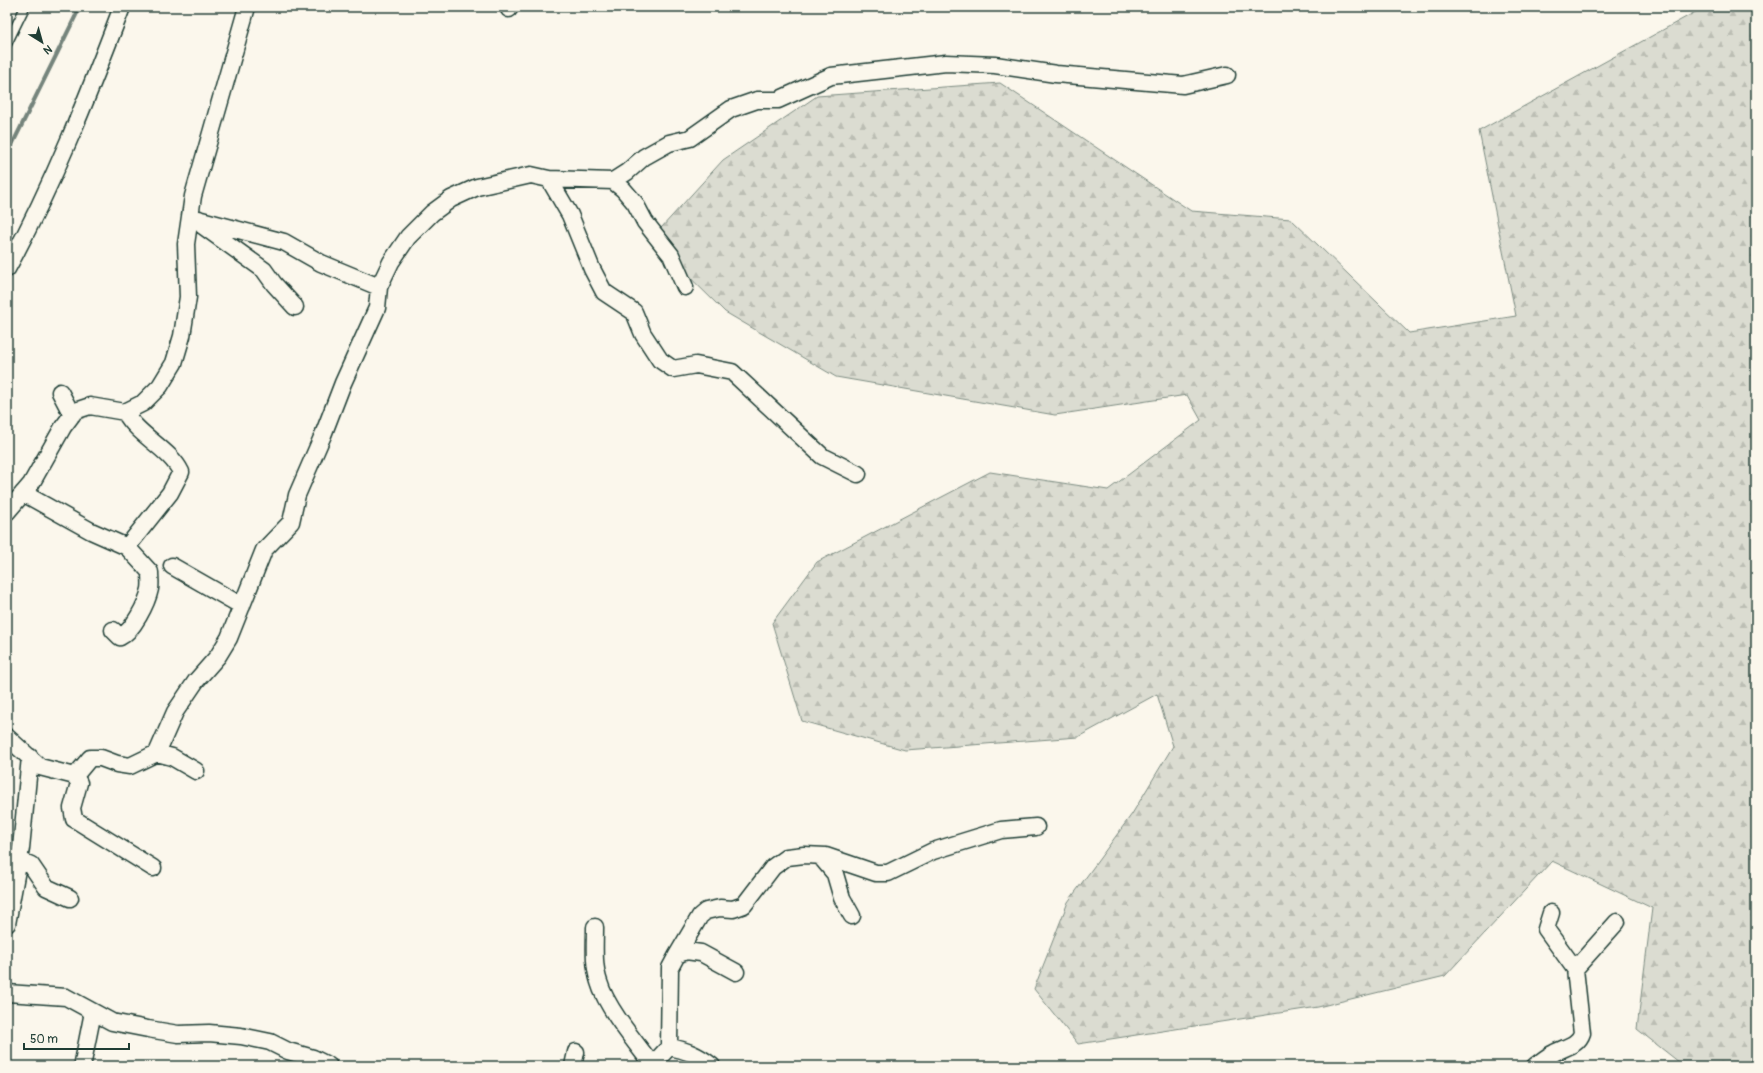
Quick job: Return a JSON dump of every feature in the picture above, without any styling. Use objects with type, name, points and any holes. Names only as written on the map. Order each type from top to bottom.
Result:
[{"type":"street","points":[[7,269],[47,191],[97,74],[122,7]]},
{"type":"street","points":[[7,512],[31,484],[63,427],[75,411],[90,406],[125,412],[143,403],[160,386],[174,363],[182,336],[188,297],[186,244],[195,218],[193,196],[247,7]]},
{"type":"street","points":[[157,753],[174,712],[196,681],[218,656],[229,638],[264,550],[291,522],[297,495],[323,435],[343,383],[377,308],[379,287],[391,262],[408,237],[432,213],[451,199],[477,187],[531,175],[549,179],[612,181],[627,172],[644,157],[668,143],[690,138],[731,109],[757,100],[778,100],[831,76],[946,63],[995,65],[1056,74],[1183,85],[1227,75]]},
{"type":"street","points":[[549,179],[570,215],[604,292],[634,312],[643,334],[660,360],[673,369],[696,365],[732,372],[822,456],[858,474]]},
{"type":"street","points":[[612,181],[623,189],[635,203],[645,222],[672,255],[685,287]]},
{"type":"street","points":[[195,218],[284,242],[321,263],[379,287]]},
{"type":"street","points":[[195,218],[203,226],[264,270],[274,284],[295,306]]},
{"type":"street","points":[[60,392],[72,415]]},
{"type":"street","points":[[125,412],[132,424],[167,455],[178,466],[181,472],[170,493],[127,547]]},
{"type":"street","points":[[23,493],[91,531],[127,547],[150,572],[150,588],[141,610],[127,634],[120,637],[113,630]]},
{"type":"street","points":[[172,566],[242,606]]},
{"type":"street","points":[[7,736],[40,767],[75,776],[79,783],[72,808],[74,819],[153,868]]},
{"type":"street","points":[[75,776],[90,758],[101,758],[117,764],[130,766],[157,753],[172,757],[196,771]]},
{"type":"street","points":[[7,924],[19,860],[25,816],[30,757]]},
{"type":"street","points":[[595,926],[594,960],[599,983],[648,1064],[657,1060],[669,1047],[670,968],[700,916],[706,911],[720,908],[733,909],[744,905],[773,868],[787,857],[804,855],[826,856],[876,874],[888,873],[933,851],[1001,830],[1036,827]]},
{"type":"street","points":[[820,856],[835,874],[842,898],[852,916]]},
{"type":"street","points":[[19,860],[30,865],[46,887],[70,898]]},
{"type":"street","points":[[1535,1066],[1552,1053],[1573,1045],[1580,1039],[1582,1033],[1575,969],[1546,928],[1551,913]]},
{"type":"street","points":[[1575,969],[1617,922]]},
{"type":"street","points":[[677,955],[686,951],[701,953],[736,972]]},
{"type":"street","points":[[7,993],[66,996],[112,1022],[148,1029],[178,1034],[209,1033],[241,1036],[270,1042],[288,1051],[313,1058],[329,1066]]},
{"type":"street","points":[[83,1062],[94,1012]]},
{"type":"street","points":[[669,1047],[693,1054],[712,1066]]},
{"type":"lane","points":[[7,44],[25,7]]},
{"type":"green space","points":[[1697,7],[1756,7],[1756,1066],[1684,1066],[1637,1029],[1652,908],[1552,861],[1445,976],[1318,1007],[1078,1044],[1034,989],[1068,902],[1132,814],[1173,746],[1157,694],[1078,737],[905,750],[802,721],[772,623],[817,562],[990,472],[1108,490],[1201,420],[1187,395],[1055,415],[836,377],[725,312],[651,239],[723,160],[817,96],[1000,83],[1191,211],[1291,219],[1409,333],[1516,316],[1479,131],[1699,10]]},
{"type":"waterway","points":[[7,155],[80,7]]}]
